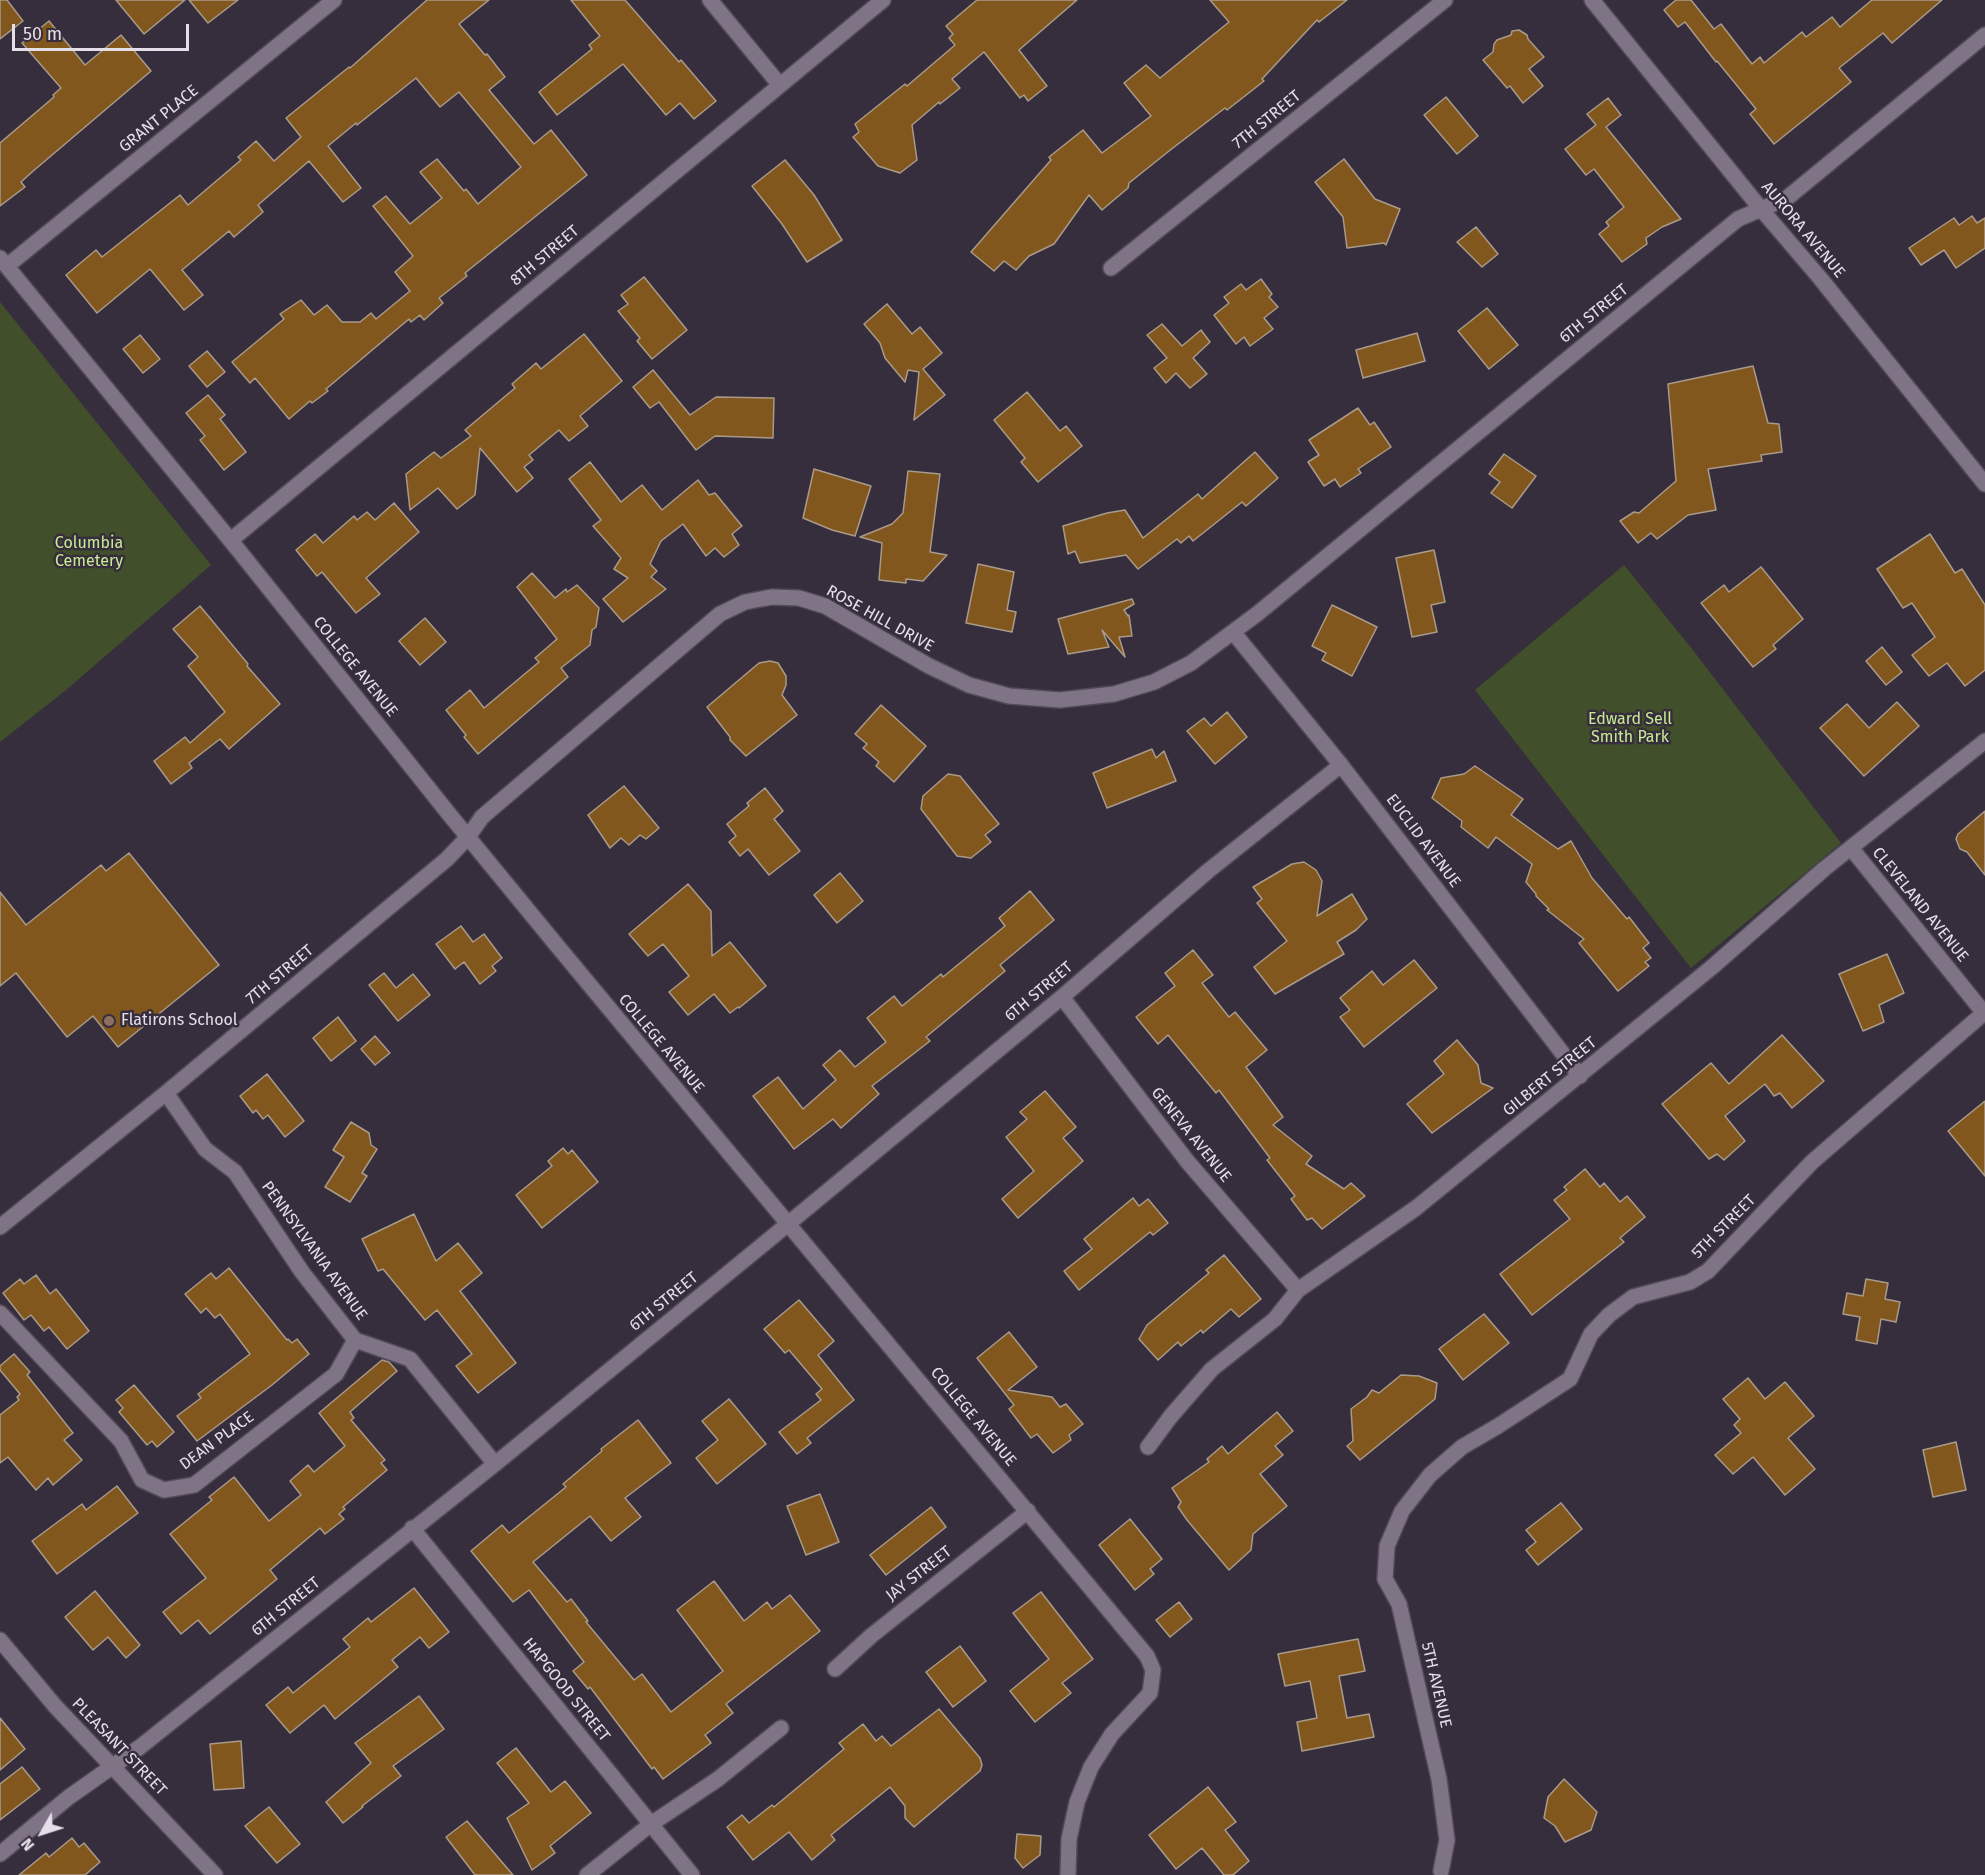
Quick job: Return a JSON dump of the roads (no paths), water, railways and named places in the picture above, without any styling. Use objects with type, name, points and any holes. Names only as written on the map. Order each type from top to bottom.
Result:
[{"type":"street","name":"GRANT PLACE","points":[[3,262],[334,0]]},
{"type":"street","points":[[710,0],[779,84]]},
{"type":"street","name":"8TH STREET","points":[[231,540],[883,0]]},
{"type":"street","name":"7TH STREET","points":[[1111,268],[1444,0]]},
{"type":"street","name":"AURORA AVENUE","points":[[1592,0],[1985,484]]},
{"type":"street","name":"6TH STREET","points":[[1233,632],[1738,219],[1787,198],[1985,35]]},
{"type":"street","name":"COLLEGE AVENUE","points":[[3,262],[231,540],[468,837],[1147,1656],[1153,1670],[1150,1693],[1112,1734],[1091,1767],[1077,1802],[1069,1839],[1068,1875]]},
{"type":"street","name":"ROSE HILL DRIVE","points":[[468,837],[482,817],[711,621],[744,602],[772,597],[799,598],[825,606],[929,666],[969,685],[1009,696],[1060,700],[1114,694],[1154,682],[1191,663],[1233,632]]},
{"type":"street","name":"EUCLID AVENUE","points":[[1233,632],[1341,765],[1580,1076]]},
{"type":"street","name":"GILBERT STREET","points":[[1148,1447],[1171,1416],[1212,1369],[1275,1319],[1298,1290],[1416,1208],[1711,969],[1824,869],[1985,741]]},
{"type":"street","name":"6TH STREET","points":[[0,1854],[69,1797],[113,1766],[495,1464],[1062,997],[1208,871],[1341,765]]},
{"type":"street","name":"7TH STREET","points":[[0,1227],[166,1093],[447,859],[468,837]]},
{"type":"street","name":"CLEVELAND AVENUE","points":[[1851,848],[1984,1013]]},
{"type":"street","name":"GENEVA AVENUE","points":[[1062,997],[1187,1161],[1298,1290]]},
{"type":"street","name":"5TH STREET","points":[[1402,1511],[1430,1475],[1462,1447],[1570,1379],[1591,1334],[1609,1314],[1633,1297],[1690,1282],[1708,1270],[1812,1162],[1984,1013]]},
{"type":"street","name":"PENNSYLVANIA AVENUE","points":[[166,1093],[205,1149],[236,1172],[302,1272],[355,1340],[410,1359],[495,1464]]},
{"type":"street","name":"DEAN PLACE","points":[[0,1313],[121,1441],[142,1480],[164,1490],[194,1485],[336,1374],[355,1340]]},
{"type":"street","name":"JAY STREET","points":[[835,1668],[871,1636],[1028,1511]]},
{"type":"street","name":"5TH AVENUE","points":[[1402,1511],[1387,1546],[1385,1579],[1400,1604],[1439,1779],[1447,1840],[1441,1871]]},
{"type":"street","name":"HAPGOOD STREET","points":[[412,1528],[692,1875]]},
{"type":"street","name":"PLEASANT STREET","points":[[0,1640],[56,1706],[215,1875]]},
{"type":"street","points":[[587,1875],[651,1824],[718,1779],[781,1728]]},
{"type":"place","name":"Flatirons School","points":[[109,1021]]},
{"type":"park label","name":"Columbia Cemetery","points":[[89,553]]},
{"type":"park label","name":"Edward Sell Smith Park","points":[[1630,729]]}]
